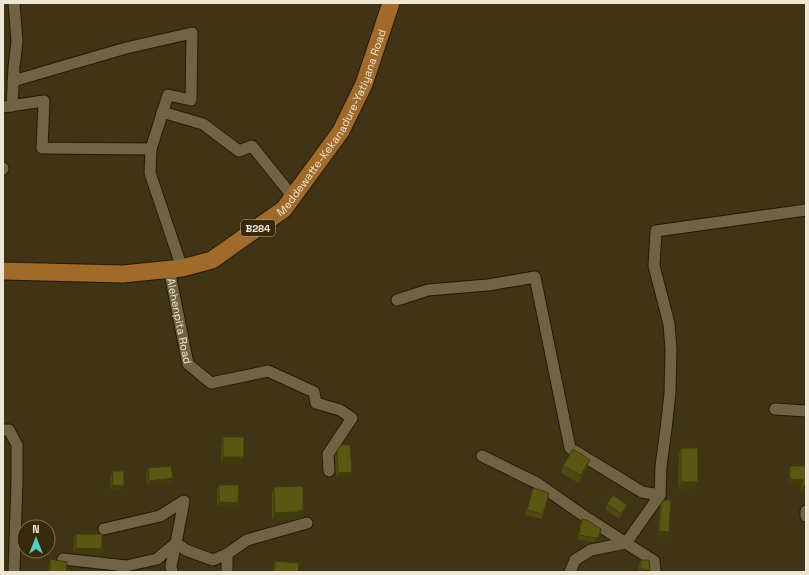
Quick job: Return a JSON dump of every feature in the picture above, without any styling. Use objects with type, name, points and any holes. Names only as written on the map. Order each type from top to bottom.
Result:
[{"type":"main road","name":"Meddewatte-Kekanadure-Yatiyana Road","points":[[3,271],[123,274],[176,269],[212,260],[284,209],[341,132],[364,84],[391,3]]},
{"type":"street","points":[[14,3],[17,42],[13,81],[7,107],[44,101],[42,148],[151,149]]},
{"type":"street","points":[[13,81],[126,48],[192,33],[191,100],[168,95],[151,149],[150,173],[176,269]]},
{"type":"street","points":[[162,112],[203,124],[239,151],[252,146],[293,197]]},
{"type":"street","points":[[570,572],[575,560],[591,550],[626,543],[660,495],[661,466],[670,393],[670,349],[669,324],[654,266],[656,231],[806,210]]},
{"type":"street","name":"Alehenpita Road","points":[[176,269],[188,364],[211,383],[268,371],[314,392],[316,403],[340,410],[352,418],[328,454],[329,471]]},
{"type":"street","points":[[397,300],[428,290],[488,285],[535,278],[570,448],[642,492],[660,495]]},
{"type":"street","points":[[775,409],[806,411]]},
{"type":"street","points":[[3,430],[9,430],[17,445],[18,481],[14,572]]},
{"type":"street","points":[[482,456],[537,483],[587,518],[654,561],[655,572]]},
{"type":"street","points":[[104,529],[160,516],[184,501],[171,566],[172,572]]},
{"type":"street","points":[[806,511],[806,516]]},
{"type":"street","points":[[176,543],[186,550],[213,560],[227,554],[247,540],[307,523]]},
{"type":"street","points":[[63,559],[126,566],[157,559],[176,543]]},
{"type":"street","points":[[227,554],[227,572]]},
{"type":"building","points":[[223,437],[244,437],[244,457],[223,457]]},
{"type":"building","points":[[341,445],[350,445],[352,472],[338,473],[337,451]]},
{"type":"building","points":[[681,448],[698,448],[698,482],[681,482]]},
{"type":"building","points":[[573,449],[590,460],[581,475],[563,466]]},
{"type":"building","points":[[171,466],[173,478],[149,481],[148,468]]},
{"type":"building","points":[[790,466],[806,466],[806,486],[803,486],[803,480],[790,479]]},
{"type":"building","points":[[113,471],[124,471],[124,486],[112,485]]},
{"type":"building","points":[[219,485],[239,485],[238,503],[219,502]]},
{"type":"building","points":[[303,486],[303,510],[296,512],[275,513],[274,487]]},
{"type":"building","points":[[533,488],[549,494],[543,514],[527,510]]},
{"type":"building","points":[[613,495],[627,505],[621,514],[607,504]]},
{"type":"building","points":[[664,500],[671,500],[669,532],[659,531],[661,504]]},
{"type":"building","points":[[582,519],[587,520],[601,529],[599,537],[595,538],[579,535]]},
{"type":"building","points":[[76,534],[102,534],[102,549],[76,548]]},
{"type":"building","points":[[50,559],[67,562],[66,572],[50,572]]},
{"type":"building","points":[[641,560],[649,560],[650,570],[641,569]]},
{"type":"building","points":[[275,561],[299,563],[298,572],[274,572]]}]
